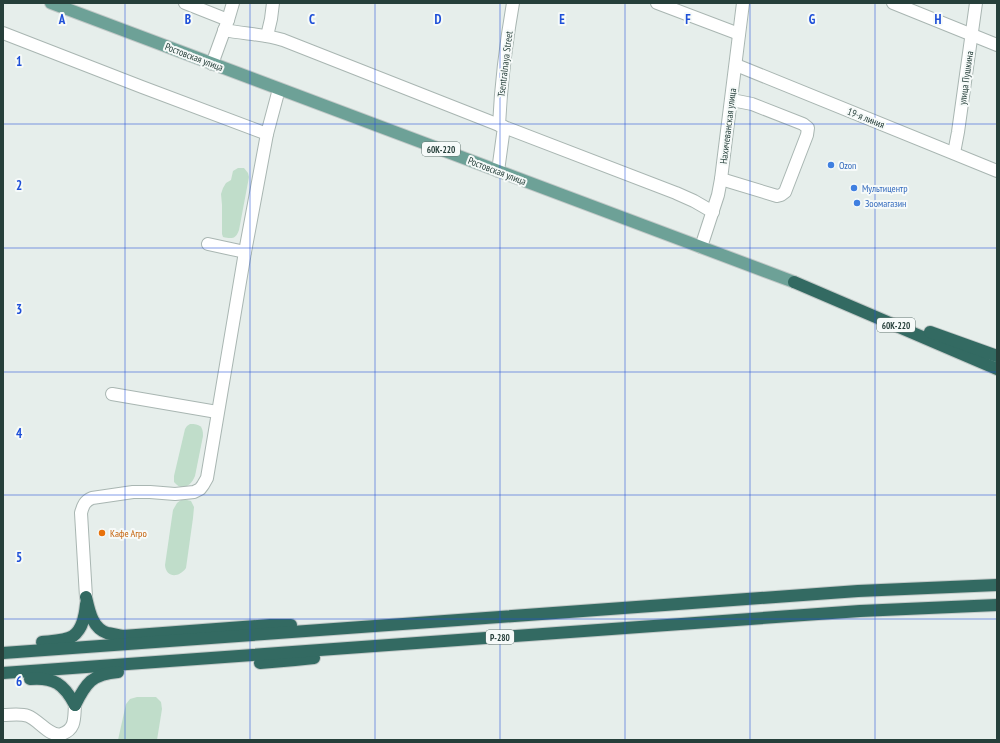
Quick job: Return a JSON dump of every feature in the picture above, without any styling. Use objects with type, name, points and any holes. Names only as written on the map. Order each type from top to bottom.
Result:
[{"type":"highway","name":"60К-220","points":[[794,282],[997,356]]},
{"type":"highway","name":"60К-220","points":[[794,282],[997,369]]},
{"type":"highway","name":"Р-280","points":[[3,653],[858,591],[997,585]]},
{"type":"highway","points":[[86,597],[89,613],[95,625],[106,632],[123,636],[270,625],[376,626]]},
{"type":"highway","points":[[3,645],[58,641],[73,636],[80,627],[85,613],[86,597]]},
{"type":"highway","name":"Р-280","points":[[3,673],[860,611],[997,605]]},
{"type":"highway","points":[[75,705],[84,688],[96,677],[104,674],[295,660],[411,643]]},
{"type":"highway","points":[[3,680],[46,678],[52,680],[64,688],[75,705]]},
{"type":"main road","name":"Ростовская улица","points":[[59,4],[212,64],[794,282]]},
{"type":"street","points":[[185,3],[238,33],[267,36],[300,46],[501,126],[694,200],[712,212]]},
{"type":"street","points":[[212,64],[233,3]]},
{"type":"street","points":[[267,36],[273,3]]},
{"type":"street","name":"Tsentralnaya Street","points":[[498,171],[501,126],[500,96],[505,50],[513,3]]},
{"type":"street","points":[[657,3],[739,34]]},
{"type":"street","name":"Нахичеванская улица","points":[[701,247],[721,179],[743,3]]},
{"type":"street","points":[[893,3],[997,45]]},
{"type":"street","name":"улица Пушкина","points":[[954,153],[976,3]]},
{"type":"street","points":[[3,33],[268,134]]},
{"type":"street","name":"19-я линия","points":[[736,65],[997,171]]},
{"type":"street","points":[[86,597],[81,513],[82,506],[86,501],[92,498],[133,492],[175,494],[194,492],[204,485],[245,252],[268,134],[279,89]]},
{"type":"street","points":[[721,179],[781,196],[785,192],[808,134],[808,128],[803,124],[752,104],[732,100]]},
{"type":"street","points":[[208,244],[245,252]]},
{"type":"street","points":[[112,394],[217,412]]},
{"type":"street","points":[[3,715],[17,714],[27,716],[34,719],[54,734],[59,735],[70,730],[72,727],[75,705]]},
{"type":"green space","points":[[238,168],[244,168],[249,177],[238,233],[235,237],[226,238],[223,237],[222,234],[221,194],[226,183],[231,180],[233,171]]},
{"type":"green space","points":[[190,424],[200,426],[202,428],[203,436],[195,476],[189,485],[180,487],[174,482],[174,476],[185,429]]},
{"type":"green space","points":[[181,500],[191,501],[194,507],[193,518],[186,568],[180,574],[173,575],[168,572],[165,565],[173,510],[177,503]]},
{"type":"green space","points":[[137,697],[156,697],[161,702],[162,709],[157,740],[118,740],[126,704],[130,699]]},
{"type":"place","name":"Ozon","points":[[831,165]]},
{"type":"place","name":"Мультицентр","points":[[854,188]]},
{"type":"place","name":"Зоомагазин","points":[[857,203]]},
{"type":"place","name":"Кафе Агро","points":[[102,533]]}]
